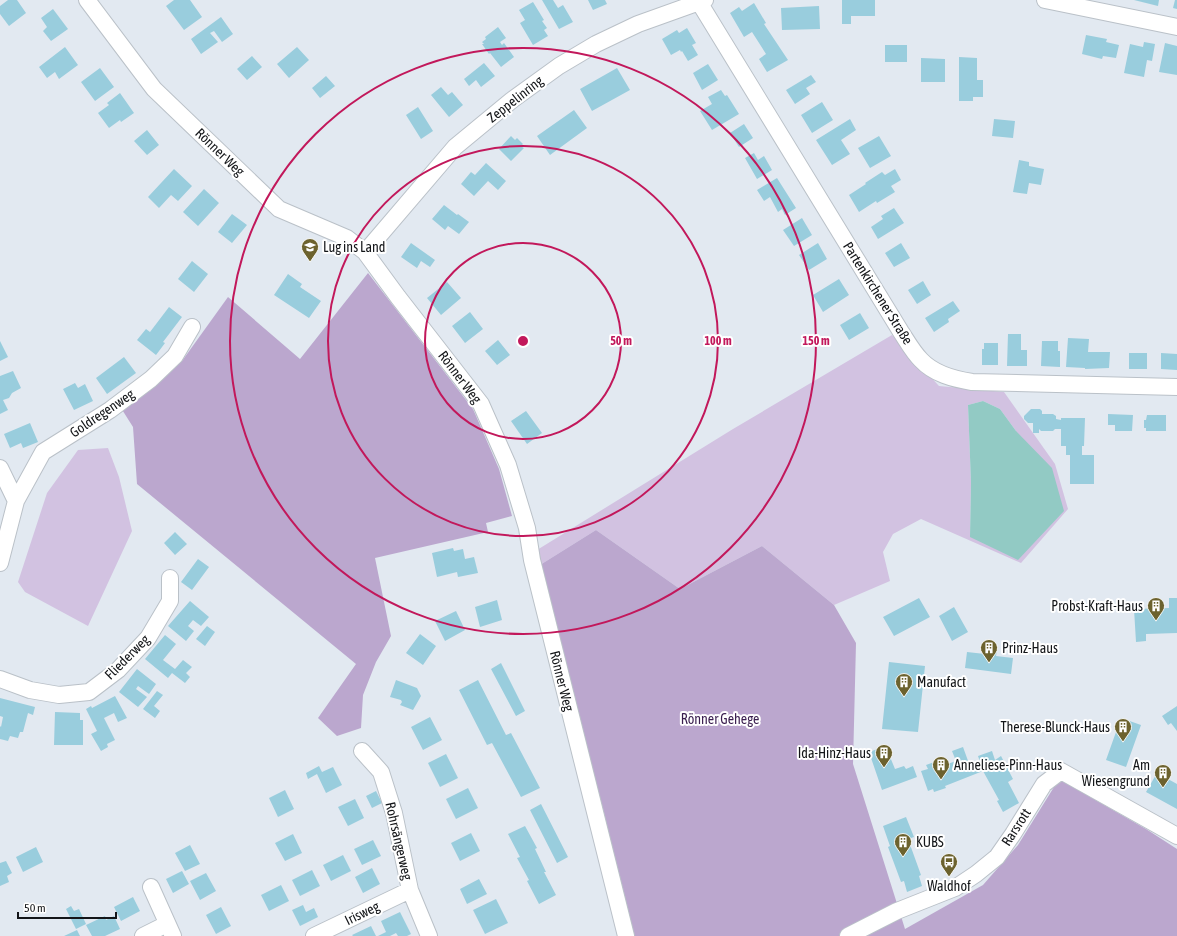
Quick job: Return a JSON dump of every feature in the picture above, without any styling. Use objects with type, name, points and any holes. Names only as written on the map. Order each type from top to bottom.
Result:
[{"type":"street","name":"Rönner Weg","points":[[87,0],[154,89],[279,209],[346,238],[365,252],[481,404],[508,465],[527,528],[532,560],[626,936]]},
{"type":"street","points":[[1045,0],[1177,27]]},
{"type":"street","name":"Zeppelinring","points":[[365,252],[454,147],[512,100],[559,66],[596,44],[638,24],[702,1]]},
{"type":"street","name":"Partenkirchener Straße","points":[[702,1],[901,332],[921,360],[934,371],[952,379],[972,382],[1177,387]]},
{"type":"street","name":"Goldregenweg","points":[[0,563],[16,501],[43,452],[110,410],[151,379],[175,356],[192,326]]},
{"type":"street","points":[[0,468],[16,501]]},
{"type":"street","name":"Fliederweg","points":[[0,680],[30,690],[59,696],[89,692],[118,670],[148,638],[170,601],[170,578]]},
{"type":"street","name":"Rohrsängerweg","points":[[362,751],[382,772],[394,813],[410,890],[429,936]]},
{"type":"street","name":"Rarsrott","points":[[848,936],[897,911],[955,888],[976,874],[996,857],[1044,784],[1061,771],[1177,836]]},
{"type":"street","points":[[143,936],[170,930],[151,887]]},
{"type":"street","name":"Irisweg","points":[[314,936],[410,890]]},
{"type":"shaded area","points":[[892,335],[939,386],[1004,392],[1055,464],[1068,509],[1021,563],[921,519],[893,534],[883,552],[890,581],[834,605],[762,546],[680,589],[596,530],[540,565],[537,550],[733,429]],"holes":[[[983,401],[1000,409],[1016,431],[970,537],[971,483],[968,405]]]},
{"type":"shaded area","points":[[983,401],[1000,409],[1016,431],[1052,468],[1064,511],[1018,560],[970,537],[971,483],[968,405]]},
{"type":"shaded area","points":[[108,448],[119,477],[132,531],[88,626],[25,592],[18,582],[47,493],[78,450]]},
{"type":"green space","points":[[368,273],[473,409],[499,469],[512,516],[486,523],[488,532],[375,558],[391,636],[376,662],[363,695],[361,728],[337,736],[318,718],[356,664],[137,484],[133,427],[121,408],[182,361],[228,297],[300,359]]},
{"type":"green space","name":"Rönner Gehege","points":[[596,530],[680,589],[762,546],[834,605],[856,643],[853,764],[905,929],[983,885],[1018,845],[1059,779],[1146,829],[1177,849],[1177,936],[634,936],[540,565]]},
{"type":"building","points":[[8,0],[17,0],[26,13],[9,26],[0,14],[0,6]]},
{"type":"building","points":[[174,0],[190,0],[202,17],[184,30],[166,6]]},
{"type":"building","points":[[542,0],[553,0],[558,8],[563,5],[573,22],[559,29]]},
{"type":"building","points":[[588,0],[605,0],[607,4],[593,10]]},
{"type":"building","points":[[842,0],[875,0],[875,16],[851,16],[851,24],[842,24]]},
{"type":"building","points":[[1134,0],[1159,0],[1158,6]]},
{"type":"building","points":[[1175,0],[1177,0],[1177,9],[1173,8]]},
{"type":"building","points":[[533,2],[544,20],[542,21],[547,28],[544,30],[548,36],[533,45],[520,23],[525,20],[519,10]]},
{"type":"building","points":[[754,3],[766,23],[764,24],[788,60],[767,72],[759,59],[766,54],[752,32],[744,37],[730,13],[739,7],[742,11]]},
{"type":"building","points":[[819,6],[820,29],[782,30],[781,8]]},
{"type":"building","points":[[53,9],[68,29],[51,41],[43,31],[47,27],[41,18]]},
{"type":"building","points":[[221,17],[233,34],[222,42],[214,31],[210,33],[218,42],[201,54],[191,39]]},
{"type":"building","points":[[498,27],[506,38],[500,42],[502,45],[504,43],[514,57],[501,67],[482,44],[484,44],[482,42],[486,39],[485,37]]},
{"type":"building","points":[[687,28],[696,43],[692,45],[698,55],[688,61],[680,50],[671,55],[662,39],[677,30],[679,33]]},
{"type":"building","points":[[1086,35],[1107,39],[1106,42],[1119,45],[1116,58],[1103,56],[1102,59],[1082,54]]},
{"type":"building","points":[[1144,42],[1155,44],[1152,61],[1147,60],[1144,77],[1124,73],[1130,44],[1143,47]]},
{"type":"building","points":[[1165,43],[1177,46],[1177,75],[1159,72]]},
{"type":"building","points":[[885,45],[907,45],[907,62],[885,62]]},
{"type":"building","points":[[65,47],[78,65],[59,79],[55,72],[47,78],[39,67]]},
{"type":"building","points":[[297,47],[309,60],[289,78],[277,64]]},
{"type":"building","points":[[252,56],[262,67],[247,80],[237,69]]},
{"type":"building","points":[[959,57],[977,58],[977,80],[983,80],[983,97],[973,97],[973,101],[959,101]]},
{"type":"building","points":[[921,58],[945,59],[945,82],[921,82]]},
{"type":"building","points":[[484,63],[495,76],[481,87],[476,80],[469,86],[464,79]]},
{"type":"building","points":[[708,64],[718,80],[702,90],[693,73]]},
{"type":"building","points":[[100,68],[114,87],[95,101],[81,82]]},
{"type":"building","points":[[617,68],[630,90],[592,111],[580,89]]},
{"type":"building","points":[[811,75],[816,82],[806,88],[810,94],[795,104],[786,90]]},
{"type":"building","points":[[326,76],[335,86],[320,98],[312,88]]},
{"type":"building","points":[[441,87],[448,95],[452,92],[463,105],[449,117],[431,95]]},
{"type":"building","points":[[721,90],[725,96],[727,95],[739,114],[712,130],[700,111],[712,104],[708,97]]},
{"type":"building","points":[[120,93],[134,113],[121,122],[120,120],[109,128],[98,113],[109,105],[107,103]]},
{"type":"building","points":[[822,102],[833,120],[812,133],[801,115]]},
{"type":"building","points":[[418,107],[433,131],[421,139],[406,115]]},
{"type":"building","points":[[574,110],[587,128],[550,155],[537,136]]},
{"type":"building","points":[[850,119],[856,130],[841,140],[850,154],[832,165],[816,140]]},
{"type":"building","points":[[994,119],[1015,121],[1013,138],[992,136]]},
{"type":"building","points":[[744,124],[753,138],[739,147],[730,133]]},
{"type":"building","points":[[147,130],[159,145],[147,155],[134,141]]},
{"type":"building","points":[[511,136],[515,140],[517,138],[523,144],[521,146],[524,148],[511,161],[499,149]]},
{"type":"building","points":[[879,136],[891,156],[870,168],[858,148]]},
{"type":"building","points":[[754,153],[758,160],[764,156],[772,170],[757,179],[745,158]]},
{"type":"building","points":[[1019,160],[1029,162],[1029,166],[1044,169],[1041,185],[1029,183],[1027,194],[1013,192]]},
{"type":"building","points":[[486,163],[506,181],[498,190],[488,181],[474,196],[461,184],[471,172],[475,175]]},
{"type":"building","points":[[174,169],[192,186],[178,201],[171,195],[159,208],[148,197]]},
{"type":"building","points":[[895,169],[901,180],[891,186],[895,192],[877,203],[876,201],[859,212],[849,195],[882,172],[885,175]]},
{"type":"building","points":[[777,178],[796,208],[785,215],[782,209],[778,212],[770,197],[764,201],[757,190]]},
{"type":"building","points":[[204,189],[219,203],[198,226],[183,212]]},
{"type":"building","points":[[444,205],[469,222],[459,234],[448,226],[445,230],[432,219]]},
{"type":"building","points":[[894,208],[904,223],[878,239],[871,227],[883,219],[881,216]]},
{"type":"building","points":[[232,214],[247,225],[232,243],[218,232]]},
{"type":"building","points":[[802,218],[812,235],[794,246],[783,230]]},
{"type":"building","points":[[411,243],[435,260],[430,267],[421,261],[417,268],[401,257]]},
{"type":"building","points":[[818,243],[827,259],[809,270],[799,255]]},
{"type":"building","points":[[901,243],[910,258],[894,267],[885,253]]},
{"type":"building","points":[[192,261],[208,274],[194,292],[178,279]]},
{"type":"building","points":[[288,274],[302,284],[300,287],[321,301],[309,318],[274,295]]},
{"type":"building","points":[[839,279],[849,295],[823,312],[813,295]]},
{"type":"building","points":[[923,281],[931,295],[917,304],[908,290]]},
{"type":"building","points":[[447,282],[461,298],[441,315],[427,298]]},
{"type":"building","points":[[953,301],[960,311],[948,319],[949,322],[934,332],[925,318]]},
{"type":"building","points":[[169,307],[182,317],[163,342],[165,343],[156,355],[137,340],[146,329],[150,332]]},
{"type":"building","points":[[470,312],[483,329],[465,343],[452,326]]},
{"type":"building","points":[[860,313],[869,328],[849,340],[840,325]]},
{"type":"building","points":[[1008,334],[1021,334],[1021,350],[1027,350],[1027,366],[1007,366]]},
{"type":"building","points":[[1068,338],[1089,339],[1088,352],[1110,352],[1109,368],[1085,369],[1066,367]]},
{"type":"building","points":[[498,340],[510,355],[497,365],[485,351]]},
{"type":"building","points":[[0,341],[8,357],[0,361]]},
{"type":"building","points":[[1042,341],[1058,341],[1058,351],[1060,351],[1060,367],[1041,366]]},
{"type":"building","points":[[984,343],[998,343],[998,365],[982,365],[982,349],[984,349]]},
{"type":"building","points":[[1129,353],[1147,353],[1147,369],[1129,369]]},
{"type":"building","points":[[1161,353],[1177,354],[1177,370],[1161,369]]},
{"type":"building","points":[[124,357],[136,373],[107,394],[96,378]]},
{"type":"building","points":[[13,371],[21,388],[12,393],[9,398],[3,400],[8,410],[0,414],[0,376]]},
{"type":"building","points":[[75,383],[78,388],[85,384],[93,401],[74,410],[63,389]]},
{"type":"building","points":[[1031,409],[1040,409],[1042,414],[1053,414],[1056,416],[1056,419],[1061,420],[1061,418],[1085,418],[1084,446],[1082,446],[1082,455],[1094,455],[1094,484],[1070,484],[1070,455],[1066,455],[1066,446],[1061,446],[1061,429],[1041,431],[1039,429],[1039,433],[1033,433],[1033,423],[1028,423],[1024,419],[1024,416]]},
{"type":"building","points":[[526,411],[542,433],[527,444],[511,421]]},
{"type":"building","points":[[1108,414],[1133,415],[1132,431],[1115,431],[1115,425],[1108,425]]},
{"type":"building","points":[[1147,415],[1166,415],[1166,431],[1146,431],[1146,428],[1144,428],[1144,420],[1146,420]]},
{"type":"building","points":[[30,423],[38,442],[23,448],[21,443],[10,448],[4,434]]},
{"type":"building","points":[[175,532],[187,544],[175,555],[164,543]]},
{"type":"building","points":[[453,548],[454,551],[463,549],[465,559],[474,557],[478,573],[458,577],[457,572],[437,577],[432,553]]},
{"type":"building","points":[[198,559],[209,567],[192,590],[181,582]]},
{"type":"building","points":[[919,598],[930,617],[894,636],[883,617]]},
{"type":"building","name":"Probst-Kraft-Haus","points":[[1169,598],[1177,598],[1177,633],[1146,634],[1146,641],[1136,642],[1134,609],[1169,608]]},
{"type":"building","points":[[497,600],[502,620],[480,627],[475,607]]},
{"type":"building","points":[[190,601],[209,617],[201,626],[193,620],[188,626],[194,631],[186,641],[168,626]]},
{"type":"building","points":[[954,607],[968,632],[952,641],[939,616]]},
{"type":"building","points":[[456,611],[465,630],[445,641],[435,621]]},
{"type":"building","points":[[207,626],[215,632],[205,646],[196,639]]},
{"type":"building","points":[[420,634],[436,646],[423,665],[406,653]]},
{"type":"building","points":[[165,635],[176,644],[163,660],[175,669],[183,660],[192,667],[186,673],[190,677],[185,683],[172,673],[168,678],[145,659]]},
{"type":"building","name":"Prinz-Haus","points":[[986,649],[997,651],[996,656],[1013,658],[1011,674],[965,668],[967,652],[985,654]]},
{"type":"building","name":"Manufact","points":[[889,662],[925,666],[918,732],[882,729]]},
{"type":"building","points":[[501,663],[525,711],[516,716],[491,669]]},
{"type":"building","points":[[137,669],[156,684],[149,694],[138,686],[136,689],[147,697],[138,707],[119,692]]},
{"type":"building","points":[[396,680],[417,688],[421,696],[413,710],[400,705],[402,702],[401,700],[390,697]]},
{"type":"building","points":[[478,680],[506,735],[511,733],[540,788],[521,797],[492,743],[487,745],[459,690]]},
{"type":"building","points":[[157,691],[163,695],[154,706],[160,711],[155,718],[143,709]]},
{"type":"building","points":[[115,696],[127,718],[118,722],[114,713],[104,718],[115,740],[107,744],[108,747],[101,751],[91,734],[97,731],[86,709],[91,706],[92,708]]},
{"type":"building","points":[[0,698],[35,707],[33,715],[28,713],[23,732],[20,732],[18,738],[10,736],[8,741],[0,739],[0,726],[1,727],[3,717],[0,716]]},
{"type":"building","points":[[1177,706],[1177,731],[1171,723],[1168,725],[1162,716]]},
{"type":"building","points":[[55,712],[80,713],[80,720],[83,720],[83,745],[54,745]]},
{"type":"building","points":[[430,717],[442,740],[423,750],[411,727]]},
{"type":"building","name":"Therese-Blunck-Haus","points":[[1121,718],[1141,725],[1126,767],[1106,760]]},
{"type":"building","name":"Ida-Hinz-Haus","points":[[883,747],[885,753],[888,752],[895,769],[904,766],[906,769],[913,766],[917,777],[882,790],[869,752]]},
{"type":"building","name":"Anneliese-Pinn-Haus","points":[[963,747],[971,769],[981,765],[978,756],[992,751],[995,760],[1001,756],[1013,779],[1008,782],[1019,803],[1003,812],[997,801],[999,800],[983,771],[945,786],[946,788],[934,792],[933,789],[928,791],[921,771],[928,769],[926,765],[937,761],[939,767],[956,761],[952,751]]},
{"type":"building","points":[[446,754],[458,778],[440,787],[428,763]]},
{"type":"building","points":[[319,766],[322,772],[333,767],[342,785],[326,793],[317,774],[308,779],[306,773]]},
{"type":"building","name":"Am Wiesengrund","points":[[1157,773],[1177,784],[1177,809],[1146,792]]},
{"type":"building","points":[[468,788],[478,808],[456,819],[446,799]]},
{"type":"building","points":[[285,790],[294,809],[278,817],[269,798]]},
{"type":"building","points":[[376,791],[382,803],[372,808],[366,796]]},
{"type":"building","points":[[355,799],[364,818],[348,826],[338,807]]},
{"type":"building","points":[[541,804],[568,857],[557,863],[530,810]]},
{"type":"building","name":"KUBS","points":[[906,817],[914,837],[908,839],[921,875],[919,876],[922,886],[907,892],[904,881],[901,882],[888,847],[890,846],[883,826]]},
{"type":"building","points":[[525,826],[537,848],[535,849],[546,872],[544,872],[556,895],[539,904],[527,881],[529,880],[517,858],[520,857],[508,834]]},
{"type":"building","points":[[471,833],[480,851],[460,861],[451,843]]},
{"type":"building","points":[[293,834],[302,853],[285,861],[275,843]]},
{"type":"building","points":[[373,840],[381,856],[362,865],[354,849]]},
{"type":"building","points":[[190,845],[200,864],[185,871],[175,853]]},
{"type":"building","points":[[36,847],[43,862],[23,872],[16,857]]},
{"type":"building","points":[[343,855],[351,871],[331,881],[323,865]]},
{"type":"building","points":[[6,861],[12,873],[7,876],[9,882],[0,886],[0,863]]},
{"type":"building","points":[[372,868],[380,884],[363,893],[355,877]]},
{"type":"building","points":[[312,870],[320,886],[300,896],[292,880]]},
{"type":"building","points":[[182,871],[189,884],[173,893],[166,879]]},
{"type":"building","points":[[206,873],[216,891],[200,900],[190,881]]},
{"type":"building","points":[[479,879],[487,894],[467,904],[460,889]]},
{"type":"building","points":[[281,885],[289,901],[269,911],[261,895]]},
{"type":"building","points":[[133,897],[140,911],[121,921],[114,907]]},
{"type":"building","points":[[496,899],[508,923],[485,934],[473,910]]},
{"type":"building","points":[[303,905],[306,912],[314,908],[318,917],[300,926],[292,910]]},
{"type":"building","points":[[71,906],[74,911],[79,909],[86,924],[76,929],[66,909]]},
{"type":"building","points":[[221,907],[231,926],[216,934],[206,915]]},
{"type":"building","points":[[400,912],[411,934],[407,936],[398,936],[396,933],[390,936],[378,936],[386,932],[381,921]]},
{"type":"building","points":[[105,916],[106,920],[114,916],[120,929],[105,936],[92,936],[86,925]]},
{"type":"building","points":[[371,926],[376,936],[352,935]]},
{"type":"building","points":[[77,930],[80,936],[64,936]]},
{"type":"place","name":"Lug ins Land","points":[[310,262]]},
{"type":"place","name":"Probst-Kraft-Haus","points":[[1156,621]]},
{"type":"place","name":"Prinz-Haus","points":[[989,663]]},
{"type":"place","name":"Manufact","points":[[904,697]]},
{"type":"place","name":"Therese-Blunck-Haus","points":[[1123,742]]},
{"type":"place","name":"Ida-Hinz-Haus","points":[[884,768]]},
{"type":"place","name":"Anneliese-Pinn-Haus","points":[[941,780]]},
{"type":"place","name":"Am Wiesengrund","points":[[1163,788]]},
{"type":"place","name":"KUBS","points":[[903,857]]},
{"type":"place","name":"Waldhof","points":[[949,877]]}]
